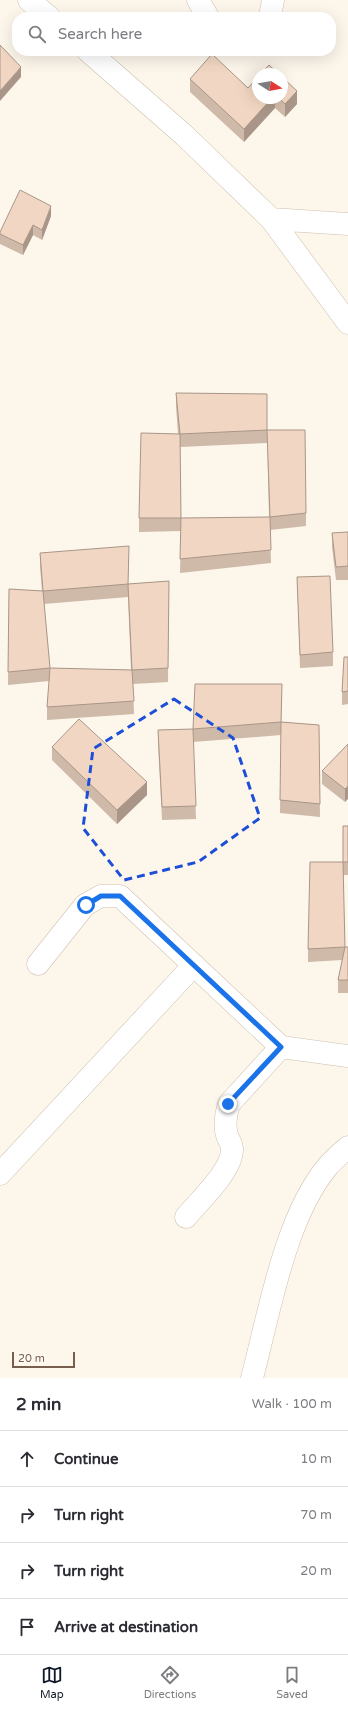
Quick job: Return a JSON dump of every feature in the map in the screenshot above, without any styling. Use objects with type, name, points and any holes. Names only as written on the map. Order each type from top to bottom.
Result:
[{"type":"street","points":[[29,0],[43,12]]},
{"type":"street","points":[[198,0],[205,12]]},
{"type":"street","points":[[271,12],[273,0]]},
{"type":"street","points":[[94,56],[184,135],[271,219],[348,323]]},
{"type":"street","points":[[271,219],[348,224]]},
{"type":"street","points":[[38,964],[86,905],[101,896],[120,896],[281,1047],[348,1056]]},
{"type":"street","points":[[0,1174],[194,965]]},
{"type":"street","points":[[186,1217],[222,1175],[231,1160],[232,1148],[226,1134],[228,1104],[281,1047]]},
{"type":"street","points":[[252,1378],[283,1258],[296,1222],[310,1194],[328,1166],[348,1147]]},
{"type":"highlighted area","points":[[174,699],[233,738],[260,818],[198,862],[124,880],[83,828],[93,749]]},
{"type":"building","points":[[0,45],[21,67],[0,91]]},
{"type":"building","points":[[210,56],[214,56],[248,88],[252,84],[252,104],[267,104],[244,129],[190,79]]},
{"type":"building","points":[[288,83],[297,91],[288,101]]},
{"type":"building","points":[[20,190],[51,206],[42,230],[33,225],[23,245],[0,234]]},
{"type":"building","points":[[176,393],[267,394],[267,430],[180,434]]},
{"type":"building","points":[[267,430],[305,430],[306,513],[270,517]]},
{"type":"building","points":[[141,433],[180,434],[181,518],[139,518]]},
{"type":"building","points":[[270,517],[271,550],[180,559],[181,518]]},
{"type":"building","points":[[348,532],[348,566],[336,567],[332,533]]},
{"type":"building","points":[[129,546],[128,584],[43,591],[40,553]]},
{"type":"building","points":[[330,576],[333,652],[300,655],[297,577]]},
{"type":"building","points":[[169,581],[168,668],[132,670],[128,584]]},
{"type":"building","points":[[9,589],[43,591],[50,668],[8,672]]},
{"type":"building","points":[[344,657],[348,657],[348,691],[342,692]]},
{"type":"building","points":[[50,668],[132,670],[134,701],[47,707]]},
{"type":"building","points":[[195,684],[282,684],[281,722],[193,729]]},
{"type":"building","points":[[79,719],[147,782],[117,810],[52,747]]},
{"type":"building","points":[[281,722],[319,725],[320,804],[280,800]]},
{"type":"building","points":[[193,729],[196,806],[162,807],[158,730]]},
{"type":"building","points":[[348,744],[348,786],[345,789],[322,771]]},
{"type":"building","points":[[343,826],[348,826],[348,862],[343,862]]},
{"type":"building","points":[[310,862],[343,862],[345,947],[308,949]]},
{"type":"building","points":[[345,947],[348,947],[348,980],[338,980]]},
{"type":"route","points":[[86,905],[101,896],[120,896],[281,1047],[228,1104]]}]
